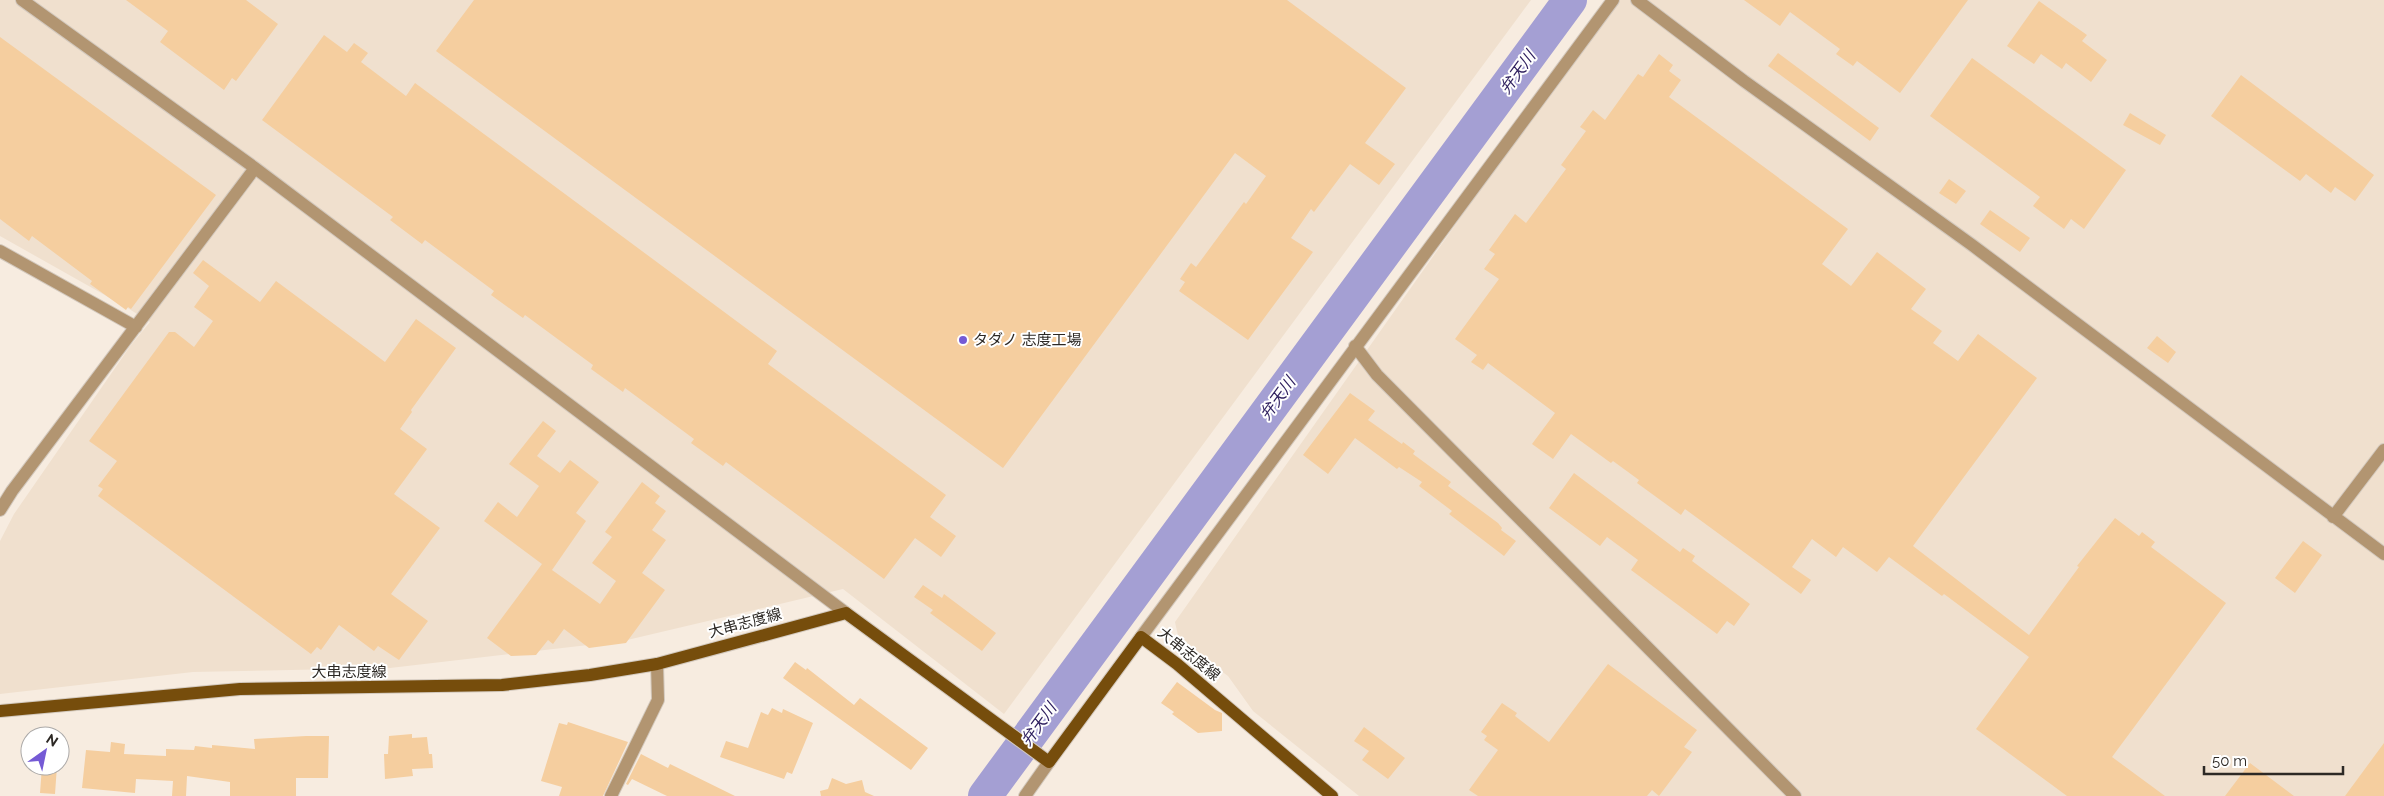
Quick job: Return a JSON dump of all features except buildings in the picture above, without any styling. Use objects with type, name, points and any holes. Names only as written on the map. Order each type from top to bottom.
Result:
[{"type":"main road","name":"大串志度線","points":[[0,711],[240,689],[502,685],[590,675],[657,664],[846,613]]},
{"type":"main road","points":[[846,613],[998,727],[1049,762]]},
{"type":"main road","name":"大串志度線","points":[[1049,762],[1141,637],[1177,664],[1332,796]]},
{"type":"street","points":[[22,0],[255,168],[846,613]]},
{"type":"street","points":[[1141,637],[1613,0]]},
{"type":"street","points":[[1637,0],[1972,245],[2384,554]]},
{"type":"street","points":[[0,510],[12,491],[255,168]]},
{"type":"street","points":[[0,251],[136,327]]},
{"type":"street","points":[[1355,346],[1377,375],[1795,796]]},
{"type":"street","points":[[2333,517],[2384,450]]},
{"type":"street","points":[[611,796],[658,700],[657,664]]},
{"type":"street","points":[[1025,796],[1049,762]]},
{"type":"shaded area","points":[[0,0],[1531,0],[1004,714],[843,589],[623,641],[390,668],[193,672],[0,694],[0,541],[14,514],[131,345],[150,322],[0,236]]},
{"type":"shaded area","points":[[1614,0],[2384,0],[2384,796],[1359,796],[1253,711],[1228,676],[1179,640],[1175,622]]},
{"type":"waterway","name":"弁天川","points":[[985,796],[1570,0]]},
{"type":"place","name":"タダノ 志度工場","points":[[963,340]]}]
